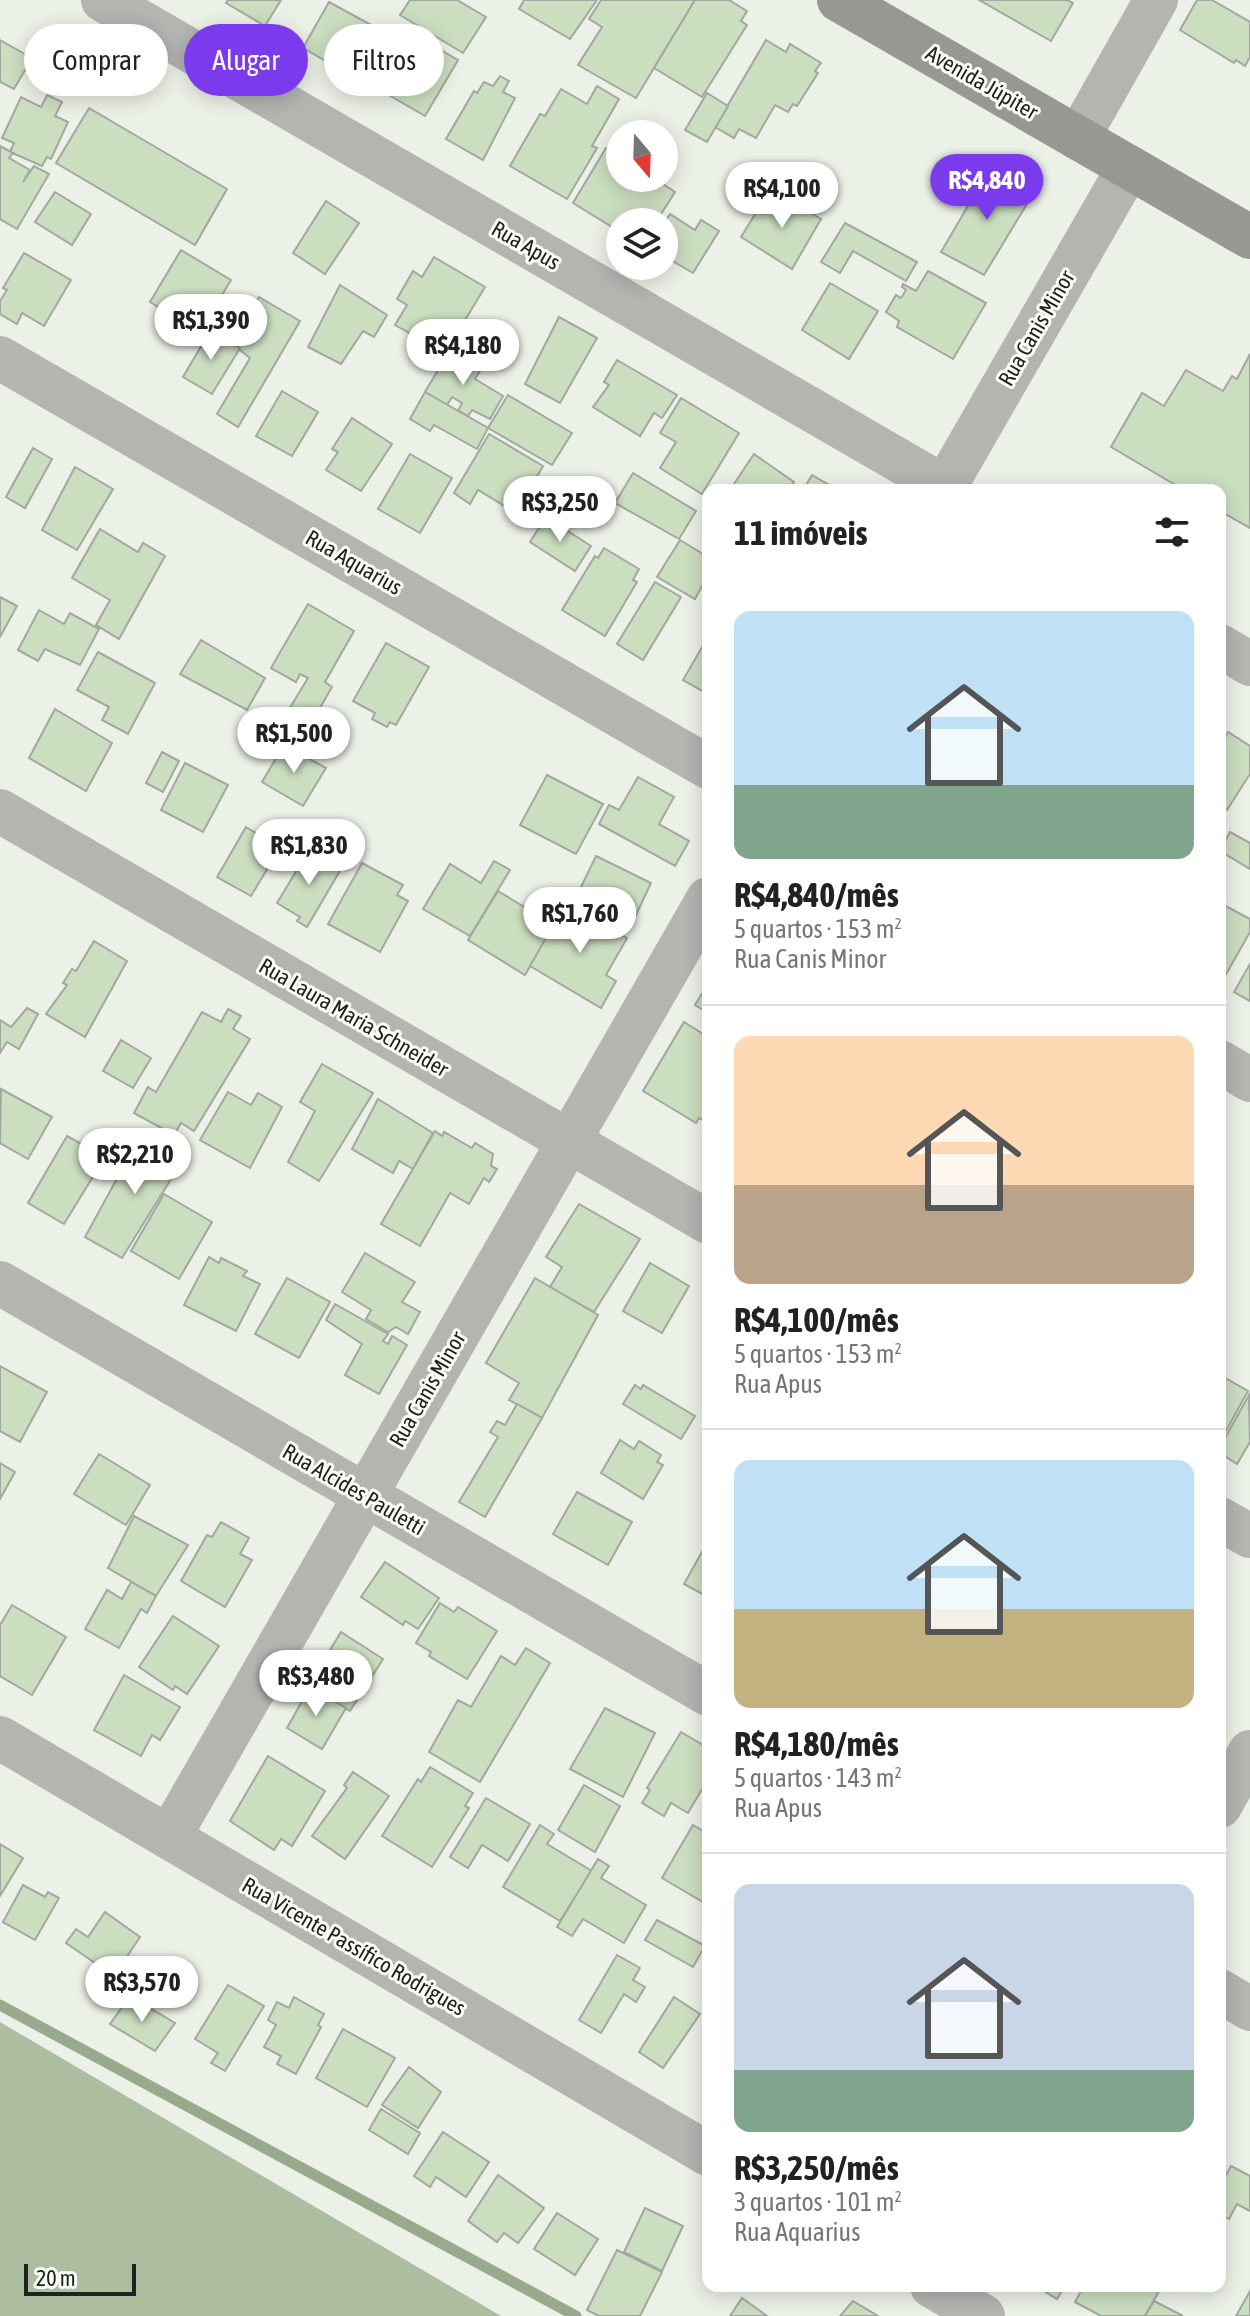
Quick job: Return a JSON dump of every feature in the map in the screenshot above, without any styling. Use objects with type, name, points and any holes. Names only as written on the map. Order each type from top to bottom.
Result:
[{"type":"main road","name":"Avenida Júpiter","points":[[839,0],[1250,237]]},
{"type":"street","name":"Rua Apus","points":[[103,0],[937,484]]},
{"type":"street","points":[[1078,138],[1156,0]]},
{"type":"street","name":"Rua Canis Minor","points":[[949,484],[1129,167]]},
{"type":"street","name":"Rua Aquarius","points":[[0,358],[702,764]]},
{"type":"street","points":[[1226,650],[1250,664]]},
{"type":"street","name":"Rua Laura Maria Schneider","points":[[0,811],[702,1219]]},
{"type":"street","name":"Rua Canis Minor","points":[[169,1837],[702,909]]},
{"type":"street","points":[[1226,1066],[1250,1080]]},
{"type":"street","name":"Rua Alcides Pauletti","points":[[0,1283],[702,1691]]},
{"type":"street","points":[[1226,1522],[1250,1536]]},
{"type":"street","name":"Rua Vicente Passífico Rodrigues","points":[[0,1738],[702,2150]]},
{"type":"street","points":[[1226,1795],[1250,1752]]},
{"type":"street","points":[[1226,1995],[1250,2009]]},
{"type":"street","points":[[947,2292],[983,2316]]},
{"type":"green space","points":[[0,2022],[501,2316],[0,2316]]},
{"type":"building","points":[[228,0],[281,0],[266,24],[226,3]]},
{"type":"building","points":[[410,0],[457,0],[486,17],[463,53],[444,42],[444,24],[415,24],[400,15]]},
{"type":"building","points":[[524,0],[597,0],[570,39],[519,9]]},
{"type":"building","points":[[601,0],[695,0],[636,98],[578,65],[602,27],[589,19]]},
{"type":"building","points":[[695,0],[729,0],[747,11],[741,21],[747,25],[702,97],[654,68]]},
{"type":"building","points":[[979,0],[1067,0],[1073,3],[1051,41]]},
{"type":"building","points":[[1197,0],[1212,0],[1250,22],[1250,57],[1245,66],[1236,60],[1234,63],[1180,30]]},
{"type":"building","points":[[329,2],[369,24],[324,24],[324,60],[308,51],[308,39]]},
{"type":"building","points":[[0,40],[24,54],[24,72],[14,89],[0,82]]},
{"type":"building","points":[[766,40],[786,52],[790,44],[821,63],[815,71],[818,73],[797,106],[793,104],[788,112],[775,105],[756,138],[739,129],[734,138],[715,127]]},
{"type":"building","points":[[444,52],[458,60],[444,84]]},
{"type":"building","points":[[500,76],[509,81],[503,92],[515,98],[483,160],[446,139],[474,91],[477,93],[484,82],[493,86]]},
{"type":"building","points":[[597,86],[619,99],[592,146],[597,148],[567,199],[510,166],[540,114],[545,116],[561,89],[587,104]]},
{"type":"building","points":[[707,93],[728,106],[707,142],[685,130]]},
{"type":"building","points":[[46,96],[62,102],[55,116],[68,122],[51,159],[47,157],[42,166],[10,152],[14,143],[2,138],[21,97],[41,107]]},
{"type":"building","points":[[390,96],[437,96],[425,116]]},
{"type":"building","points":[[89,108],[227,189],[195,245],[56,163]]},
{"type":"building","points":[[0,146],[13,153],[9,158],[30,170],[23,182],[34,166],[49,174],[17,229],[0,219]]},
{"type":"building","points":[[606,148],[606,192],[675,192],[665,208],[606,208],[606,223],[573,203]]},
{"type":"building","points":[[990,168],[1033,194],[984,275],[941,252]]},
{"type":"building","points":[[55,192],[91,214],[72,245],[35,222]]},
{"type":"building","points":[[776,192],[821,219],[792,269],[741,237],[757,211],[763,214]]},
{"type":"building","points":[[326,201],[359,223],[325,274],[293,253]]},
{"type":"building","points":[[678,219],[695,230],[701,220],[719,231],[693,273],[678,264]]},
{"type":"building","points":[[845,223],[917,262],[906,281],[853,251],[840,273],[821,262]]},
{"type":"building","points":[[181,250],[231,280],[200,332],[150,302]]},
{"type":"building","points":[[24,253],[71,280],[44,326],[22,313],[17,324],[0,314],[0,301],[7,290],[3,288]]},
{"type":"building","points":[[434,257],[485,287],[445,353],[395,325],[407,305],[397,299],[413,271],[422,277]]},
{"type":"building","points":[[928,271],[986,303],[953,359],[897,327],[899,321],[886,312],[896,295],[901,298],[906,290],[903,284],[916,291]]},
{"type":"building","points":[[830,283],[878,311],[849,359],[802,330]]},
{"type":"building","points":[[340,285],[387,315],[374,337],[363,331],[341,364],[308,347]]},
{"type":"building","points":[[259,297],[300,321],[238,427],[217,414],[250,358],[231,343]]},
{"type":"building","points":[[559,317],[597,338],[560,403],[525,384]]},
{"type":"building","points":[[210,331],[240,348],[212,394],[183,377]]},
{"type":"building","points":[[450,350],[481,369],[475,379],[503,396],[490,419],[472,410],[468,416],[458,411],[462,403],[452,397],[447,405],[425,392]]},
{"type":"building","points":[[1250,354],[1250,528],[1226,514],[1226,484],[1174,484],[1111,447],[1142,393],[1164,406],[1186,370],[1223,391],[1232,376],[1237,379]]},
{"type":"building","points":[[617,360],[677,395],[662,418],[654,413],[640,436],[593,407],[609,385],[604,382]]},
{"type":"building","points":[[282,391],[318,412],[292,456],[256,436]]},
{"type":"building","points":[[425,392],[488,428],[477,449],[434,425],[430,431],[410,419]]},
{"type":"building","points":[[508,395],[572,433],[552,465],[488,428]]},
{"type":"building","points":[[681,398],[739,433],[708,484],[702,484],[702,494],[660,468],[676,442],[660,433]]},
{"type":"building","points":[[352,418],[392,444],[361,491],[326,470],[338,452],[332,449]]},
{"type":"building","points":[[489,434],[543,466],[516,513],[478,490],[470,504],[454,493]]},
{"type":"building","points":[[33,448],[52,459],[25,508],[6,497]]},
{"type":"building","points":[[410,454],[452,478],[420,533],[378,509]]},
{"type":"building","points":[[754,454],[794,482],[793,484],[734,484]]},
{"type":"building","points":[[75,467],[113,489],[77,550],[42,530]]},
{"type":"building","points":[[633,473],[696,511],[679,539],[615,503]]},
{"type":"building","points":[[812,475],[828,484],[807,484]]},
{"type":"building","points":[[546,517],[591,546],[575,571],[530,542]]},
{"type":"building","points":[[100,529],[138,552],[143,543],[165,556],[119,639],[96,625],[110,600],[72,578]]},
{"type":"building","points":[[680,540],[702,553],[702,586],[695,599],[657,577]]},
{"type":"building","points":[[604,548],[639,569],[633,580],[637,582],[605,636],[562,610],[595,556],[598,558]]},
{"type":"building","points":[[655,582],[681,597],[643,660],[617,644]]},
{"type":"building","points":[[0,597],[17,606],[0,637]]},
{"type":"building","points":[[308,604],[354,631],[325,682],[332,687],[302,739],[279,726],[308,678],[300,674],[296,682],[271,668]]},
{"type":"building","points":[[39,610],[64,624],[70,613],[99,629],[80,665],[45,649],[38,661],[18,650]]},
{"type":"building","points":[[201,640],[265,678],[247,710],[180,674]]},
{"type":"building","points":[[386,643],[429,667],[396,725],[390,722],[387,727],[372,719],[375,713],[353,701]]},
{"type":"building","points":[[702,647],[702,691],[683,680]]},
{"type":"building","points":[[98,652],[155,683],[128,734],[102,720],[109,707],[77,690]]},
{"type":"building","points":[[55,709],[112,743],[86,791],[29,758]]},
{"type":"building","points":[[1228,732],[1250,746],[1250,774],[1227,810]]},
{"type":"building","points":[[284,745],[326,768],[303,806],[262,782]]},
{"type":"building","points":[[162,752],[179,761],[163,792],[146,783]]},
{"type":"building","points":[[185,763],[228,785],[203,832],[161,810]]},
{"type":"building","points":[[547,775],[603,804],[576,854],[520,825]]},
{"type":"building","points":[[638,777],[674,797],[659,824],[689,841],[675,866],[599,824],[609,805],[619,810]]},
{"type":"building","points":[[246,827],[280,848],[251,896],[217,877]]},
{"type":"building","points":[[1230,832],[1250,843],[1250,869],[1226,855],[1226,840]]},
{"type":"building","points":[[309,850],[341,869],[307,927],[297,921],[300,917],[277,903]]},
{"type":"building","points":[[596,856],[651,883],[634,919],[580,889]]},
{"type":"building","points":[[494,861],[510,870],[470,936],[423,909],[450,864],[481,883]]},
{"type":"building","points":[[362,863],[403,885],[397,895],[408,901],[380,952],[328,924]]},
{"type":"building","points":[[498,891],[554,925],[525,975],[468,940]]},
{"type":"building","points":[[566,903],[627,938],[606,975],[616,981],[601,1008],[530,966]]},
{"type":"building","points":[[1226,906],[1250,919],[1250,932],[1226,974]]},
{"type":"building","points":[[94,941],[127,961],[85,1037],[46,1014],[67,985],[63,983],[72,969],[76,971]]},
{"type":"building","points":[[1250,964],[1250,1001],[1234,992]]},
{"type":"building","points":[[702,994],[702,1009],[695,1005]]},
{"type":"building","points":[[27,1008],[38,1014],[19,1049],[7,1042],[0,1053],[0,1020],[11,1027]]},
{"type":"building","points":[[228,1009],[241,1016],[233,1029],[250,1039],[194,1131],[181,1123],[174,1135],[134,1113],[148,1087],[156,1092],[202,1012],[221,1022]]},
{"type":"building","points":[[684,1022],[702,1033],[702,1120],[699,1118],[696,1123],[643,1091]]},
{"type":"building","points":[[121,1040],[151,1058],[133,1088],[103,1071]]},
{"type":"building","points":[[322,1064],[373,1093],[319,1181],[288,1162],[315,1111],[300,1102]]},
{"type":"building","points":[[1,1089],[52,1117],[28,1159],[0,1143]]},
{"type":"building","points":[[228,1092],[251,1105],[258,1093],[282,1107],[250,1168],[200,1140]]},
{"type":"building","points":[[378,1099],[433,1133],[413,1169],[399,1161],[393,1173],[352,1149]]},
{"type":"building","points":[[435,1131],[442,1136],[444,1132],[472,1148],[475,1143],[493,1154],[491,1166],[497,1169],[489,1182],[484,1178],[469,1204],[450,1193],[420,1246],[381,1224]]},
{"type":"building","points":[[162,1134],[189,1150],[122,1258],[85,1237],[125,1164],[129,1167],[137,1154],[146,1160]]},
{"type":"building","points":[[67,1136],[105,1157],[64,1224],[28,1203]]},
{"type":"building","points":[[164,1194],[212,1222],[179,1279],[131,1251]]},
{"type":"building","points":[[579,1204],[640,1239],[594,1312],[550,1287],[562,1267],[546,1257]]},
{"type":"building","points":[[365,1253],[415,1282],[402,1302],[420,1312],[408,1334],[396,1327],[388,1332],[366,1319],[371,1310],[342,1292]]},
{"type":"building","points":[[209,1257],[219,1263],[221,1258],[247,1271],[243,1276],[260,1284],[236,1331],[184,1305]]},
{"type":"building","points":[[650,1263],[689,1286],[662,1333],[623,1311]]},
{"type":"building","points":[[287,1278],[330,1302],[299,1358],[255,1334]]},
{"type":"building","points":[[535,1278],[598,1315],[542,1418],[509,1400],[519,1383],[486,1363]]},
{"type":"building","points":[[335,1304],[388,1334],[383,1341],[388,1344],[392,1336],[407,1345],[379,1394],[345,1375],[362,1344],[326,1320]]},
{"type":"building","points":[[0,1366],[47,1392],[20,1442],[0,1431]]},
{"type":"building","points":[[1226,1378],[1248,1391],[1226,1431]]},
{"type":"building","points":[[635,1385],[641,1389],[643,1385],[695,1416],[681,1439],[623,1404]]},
{"type":"building","points":[[1249,1395],[1250,1442],[1237,1464],[1226,1457],[1226,1436]]},
{"type":"building","points":[[517,1404],[542,1418],[485,1517],[459,1502],[498,1437],[490,1432],[497,1421],[505,1425]]},
{"type":"building","points":[[620,1440],[634,1449],[639,1441],[661,1455],[657,1462],[663,1465],[643,1499],[601,1473]]},
{"type":"building","points":[[99,1454],[150,1485],[126,1525],[74,1494]]},
{"type":"building","points":[[0,1463],[15,1472],[0,1499]]},
{"type":"building","points":[[577,1492],[632,1522],[608,1565],[553,1534]]},
{"type":"building","points":[[134,1516],[188,1545],[156,1596],[108,1568]]},
{"type":"building","points":[[221,1522],[249,1538],[240,1554],[252,1560],[225,1607],[181,1581],[207,1535],[212,1537]]},
{"type":"building","points":[[702,1552],[702,1594],[684,1584]]},
{"type":"building","points":[[385,1562],[439,1598],[418,1629],[405,1621],[403,1625],[361,1597]]},
{"type":"building","points":[[131,1582],[156,1596],[147,1613],[141,1609],[119,1648],[85,1629],[107,1590],[122,1599]]},
{"type":"building","points":[[440,1603],[454,1612],[458,1607],[497,1631],[467,1679],[429,1656],[431,1652],[416,1643]]},
{"type":"building","points":[[12,1605],[66,1637],[32,1695],[0,1676],[0,1625]]},
{"type":"building","points":[[173,1616],[219,1646],[187,1694],[175,1686],[173,1690],[139,1667]]},
{"type":"building","points":[[341,1632],[383,1659],[350,1711],[308,1686]]},
{"type":"building","points":[[526,1648],[550,1663],[480,1782],[429,1752],[458,1700],[471,1707],[501,1656],[515,1665]]},
{"type":"building","points":[[124,1675],[180,1707],[160,1740],[152,1735],[141,1756],[94,1730]]},
{"type":"building","points":[[310,1687],[346,1708],[322,1749],[287,1728]]},
{"type":"building","points":[[605,1708],[655,1733],[623,1797],[570,1769]]},
{"type":"building","points":[[681,1732],[702,1744],[702,1789],[688,1813],[671,1803],[664,1816],[642,1803],[650,1790],[647,1788]]},
{"type":"building","points":[[268,1756],[325,1791],[292,1846],[281,1839],[274,1850],[230,1821]]},
{"type":"building","points":[[430,1767],[473,1793],[465,1806],[469,1808],[432,1867],[382,1836],[418,1779],[421,1782]]},
{"type":"building","points":[[353,1772],[389,1796],[345,1859],[312,1836],[347,1788],[344,1785]]},
{"type":"building","points":[[584,1785],[620,1806],[595,1852],[558,1830]]},
{"type":"building","points":[[486,1798],[530,1824],[508,1861],[482,1845],[468,1868],[450,1857]]},
{"type":"building","points":[[540,1825],[554,1834],[547,1844],[592,1871],[560,1921],[503,1887]]},
{"type":"building","points":[[693,1825],[702,1830],[702,1901],[662,1878]]},
{"type":"building","points":[[0,1844],[23,1858],[0,1896]]},
{"type":"building","points":[[598,1859],[609,1866],[601,1878],[646,1905],[624,1943],[583,1919],[572,1936],[557,1927]]},
{"type":"building","points":[[23,1885],[45,1897],[48,1892],[59,1898],[35,1940],[3,1922]]},
{"type":"building","points":[[105,1912],[140,1937],[114,1976],[66,1943],[76,1929],[88,1937]]},
{"type":"building","points":[[657,1920],[702,1944],[702,1951],[693,1967],[645,1940]]},
{"type":"building","points":[[617,1955],[640,1968],[633,1980],[645,1987],[636,2002],[624,1994],[601,2033],[579,2020]]},
{"type":"building","points":[[228,1985],[264,2006],[225,2071],[211,2063],[218,2053],[195,2039]]},
{"type":"building","points":[[130,1996],[175,2023],[155,2051],[110,2024]]},
{"type":"building","points":[[294,1997],[324,2014],[318,2025],[321,2027],[296,2074],[277,2064],[281,2056],[264,2047],[276,2025],[268,2020],[277,2002],[289,2008]]},
{"type":"building","points":[[674,1997],[700,2014],[663,2068],[639,2052]]},
{"type":"building","points":[[343,2029],[395,2058],[367,2107],[316,2078]]},
{"type":"building","points":[[409,2067],[441,2092],[418,2128],[382,2105]]},
{"type":"building","points":[[381,2109],[420,2133],[408,2154],[369,2130]]},
{"type":"building","points":[[443,2132],[489,2162],[466,2197],[436,2177],[430,2187],[414,2176]]},
{"type":"building","points":[[1231,2166],[1250,2176],[1250,2211],[1237,2204],[1229,2219],[1226,2217],[1226,2175]]},
{"type":"building","points":[[498,2175],[544,2208],[518,2243],[504,2233],[497,2242],[468,2221]]},
{"type":"building","points":[[645,2208],[683,2226],[662,2271],[624,2252]]},
{"type":"building","points":[[557,2213],[598,2239],[575,2275],[534,2249]]},
{"type":"building","points":[[617,2250],[662,2272],[640,2316],[599,2316],[587,2310]]},
{"type":"building","points":[[1250,2291],[1250,2316],[1236,2316]]},
{"type":"building","points":[[1046,2292],[1061,2292],[1057,2299]]},
{"type":"building","points":[[1081,2292],[1159,2292],[1145,2316],[1101,2316],[1075,2302]]},
{"type":"building","points":[[742,2298],[767,2316],[730,2316]]},
{"type":"building","points":[[853,2301],[878,2316],[840,2316]]},
{"type":"building","points":[[1154,2301],[1183,2316],[1145,2316]]},
{"type":"waterway","points":[[0,2005],[576,2316]]}]
